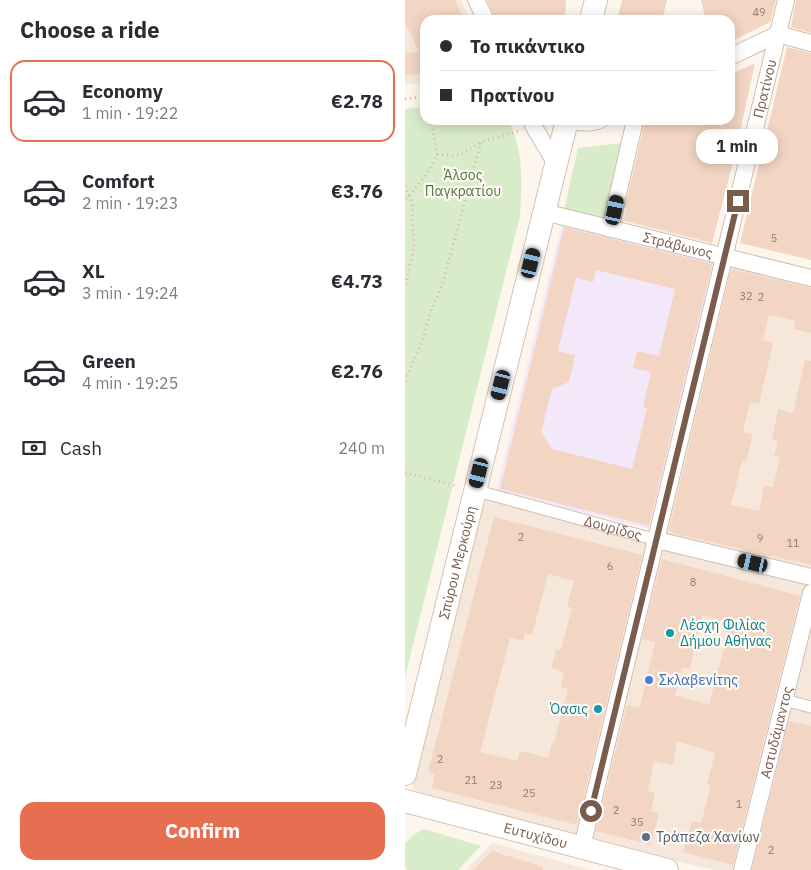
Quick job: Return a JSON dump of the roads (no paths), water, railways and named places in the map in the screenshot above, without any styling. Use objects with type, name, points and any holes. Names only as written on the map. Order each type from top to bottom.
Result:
[{"type":"main road","name":"Σπύρου Μερκούρη","points":[[405,774],[566,125]]},
{"type":"main road","name":"Ευτυχίδου","points":[[405,801],[667,870]]},
{"type":"street","points":[[476,0],[484,15]]},
{"type":"street","name":"Πρατίνου","points":[[582,847],[786,0]]},
{"type":"street","points":[[735,55],[778,34],[811,43]]},
{"type":"street","points":[[534,125],[556,164]]},
{"type":"street","points":[[610,229],[634,125]]},
{"type":"street","name":"Στράβωνος","points":[[544,212],[811,278]]},
{"type":"street","name":"Δουρίδος","points":[[474,490],[657,540],[811,577]]},
{"type":"street","name":"Αστυδάμαντος","points":[[742,870],[811,593]]},
{"type":"street","points":[[784,700],[811,707]]},
{"type":"place","name":"Λέσχη Φιλίας Δήμου Αθήνας","points":[[670,633]]},
{"type":"place","name":"Σκλαβενίτης","points":[[649,680]]},
{"type":"place","name":"Όασις","points":[[598,709]]},
{"type":"place","name":"Τράπεζα Χανίων","points":[[646,837]]},
{"type":"park label","name":"Άλσος Παγκρατίου","points":[[463,184]]}]
